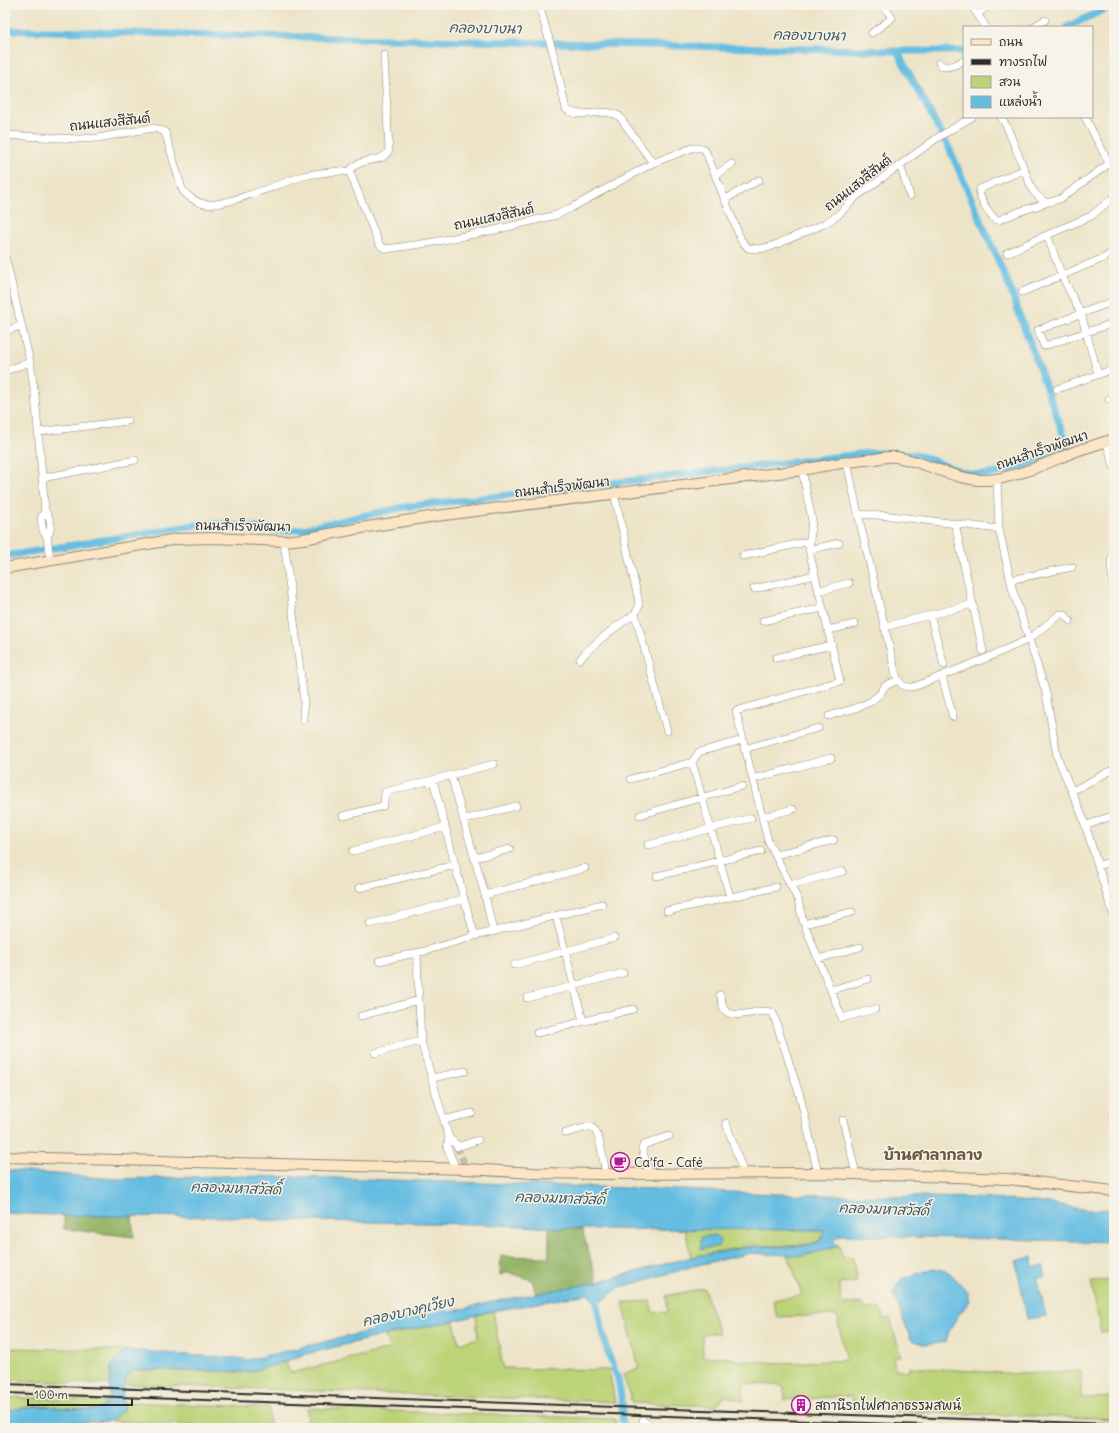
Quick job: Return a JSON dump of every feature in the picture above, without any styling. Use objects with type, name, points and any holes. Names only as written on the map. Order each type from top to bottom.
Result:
[{"type":"street","points":[[539,5],[554,56],[566,109],[570,112],[578,114],[614,112],[619,116],[653,163]]},
{"type":"street","points":[[872,33],[892,18],[883,5]]},
{"type":"street","points":[[971,5],[985,26]]},
{"type":"street","points":[[977,14],[990,5]]},
{"type":"street","points":[[1035,26],[1045,20]]},
{"type":"street","points":[[348,172],[355,164],[382,158],[389,150],[384,54]]},
{"type":"street","points":[[939,63],[944,67],[949,67],[963,61]]},
{"type":"street","name":"ถนนแสงสีสันต์","points":[[5,135],[78,139],[98,138],[152,128],[158,129],[165,132],[185,195],[204,204],[214,204],[228,201],[305,175],[343,171],[348,172],[351,175],[379,244],[386,249],[428,243],[495,230],[556,215],[653,163],[698,147],[703,148],[706,152],[741,240],[748,248],[758,249],[770,247],[824,224],[838,216],[856,197],[937,138],[970,118]]},
{"type":"street","points":[[1002,118],[1033,190],[1039,198],[1046,203]]},
{"type":"street","points":[[1025,169],[982,188],[979,191],[980,198],[995,220],[999,220],[1020,211],[1060,199],[1112,162],[1086,118]]},
{"type":"street","points":[[715,175],[732,164]]},
{"type":"street","points":[[900,165],[910,196]]},
{"type":"street","points":[[724,200],[759,180]]},
{"type":"street","points":[[1007,253],[1091,216],[1114,197]]},
{"type":"street","points":[[1047,235],[1062,276],[1081,314],[1098,374]]},
{"type":"street","points":[[1022,292],[1106,257],[1114,251]]},
{"type":"street","points":[[5,256],[8,288],[21,326],[30,362],[35,395],[45,511],[50,517],[51,531],[48,538],[50,556]]},
{"type":"street","points":[[1114,301],[1038,330],[1044,346],[1114,323]]},
{"type":"street","points":[[5,331],[21,326]]},
{"type":"street","points":[[5,371],[30,362]]},
{"type":"street","points":[[1056,388],[1114,369]]},
{"type":"street","points":[[38,432],[128,421]]},
{"type":"street","points":[[1110,440],[1114,466]]},
{"type":"street","name":"ถนนสำเร็จพัฒนา","points":[[5,568],[50,556],[177,539],[211,538],[284,541],[303,539],[436,516],[894,457],[948,474],[968,478],[997,480],[1052,462],[1110,440]]},
{"type":"street","points":[[42,478],[135,460]]},
{"type":"street","points":[[847,462],[884,627],[898,680],[904,686],[909,688],[942,676],[1029,639],[1060,614],[1064,614],[1070,621]]},
{"type":"street","points":[[802,470],[812,520],[809,550],[840,681],[736,711],[744,749],[768,841],[798,900],[804,924],[842,1018],[875,1009]]},
{"type":"street","points":[[997,480],[999,529],[1010,580],[1046,693],[1057,756],[1085,826],[1112,903],[1114,917]]},
{"type":"street","points":[[580,659],[591,647],[635,614],[638,606],[638,598],[614,493]]},
{"type":"street","points":[[858,514],[891,516],[999,529]]},
{"type":"street","points":[[955,524],[983,651]]},
{"type":"street","points":[[284,541],[304,701],[303,719]]},
{"type":"street","points":[[744,556],[810,541]]},
{"type":"street","points":[[809,550],[839,543]]},
{"type":"street","points":[[1114,556],[1112,557],[1114,588]]},
{"type":"street","points":[[1010,580],[1072,567]]},
{"type":"street","points":[[754,589],[815,575]]},
{"type":"street","points":[[818,591],[850,583]]},
{"type":"street","points":[[884,627],[973,604]]},
{"type":"street","points":[[764,621],[822,608]]},
{"type":"street","points":[[635,614],[667,731]]},
{"type":"street","points":[[930,615],[944,665]]},
{"type":"street","points":[[828,630],[855,624]]},
{"type":"street","points":[[776,658],[831,645]]},
{"type":"street","points":[[942,676],[953,717]]},
{"type":"street","points":[[829,716],[870,702],[880,694],[885,686],[898,680]]},
{"type":"street","points":[[744,749],[818,728]]},
{"type":"street","points":[[631,779],[692,762],[699,752],[742,740]]},
{"type":"street","points":[[753,779],[831,758]]},
{"type":"street","points":[[692,762],[730,897]]},
{"type":"street","points":[[343,816],[383,806],[385,792],[494,764]]},
{"type":"street","points":[[1072,791],[1114,769]]},
{"type":"street","points":[[451,775],[485,895],[493,932]]},
{"type":"street","points":[[433,780],[475,936]]},
{"type":"street","points":[[640,815],[701,796],[742,786]]},
{"type":"street","points":[[463,820],[516,806]]},
{"type":"street","points":[[762,817],[793,809]]},
{"type":"street","points":[[1085,826],[1114,815]]},
{"type":"street","points":[[648,845],[751,818]]},
{"type":"street","points":[[353,851],[445,827]]},
{"type":"street","points":[[775,855],[834,840]]},
{"type":"street","points":[[474,858],[510,850]]},
{"type":"street","points":[[657,876],[761,851]]},
{"type":"street","points":[[1098,866],[1114,860]]},
{"type":"street","points":[[359,888],[455,865]]},
{"type":"street","points":[[485,895],[585,868]]},
{"type":"street","points":[[790,886],[843,871]]},
{"type":"street","points":[[667,911],[776,886]]},
{"type":"street","points":[[370,924],[464,899]]},
{"type":"street","points":[[379,961],[417,953],[475,936],[602,904]]},
{"type":"street","points":[[804,924],[852,912]]},
{"type":"street","points":[[556,916],[583,1021]]},
{"type":"street","points":[[514,965],[614,938]]},
{"type":"street","points":[[818,959],[860,947]]},
{"type":"street","points":[[417,953],[422,1040],[444,1120],[448,1138],[447,1147],[456,1169]]},
{"type":"street","points":[[528,998],[623,973]]},
{"type":"street","points":[[830,990],[868,979]]},
{"type":"street","points":[[720,995],[725,1010],[728,1013],[742,1014],[764,1011],[773,1013],[800,1096],[818,1173]]},
{"type":"street","points":[[361,1016],[419,1000]]},
{"type":"street","points":[[537,1034],[633,1009]]},
{"type":"street","points":[[376,1053],[422,1040]]},
{"type":"street","points":[[432,1078],[465,1071]]},
{"type":"street","points":[[444,1120],[472,1113]]},
{"type":"street","points":[[843,1120],[856,1174]]},
{"type":"street","points":[[726,1123],[744,1174]]},
{"type":"street","points":[[566,1133],[589,1127],[593,1127],[595,1129],[598,1136],[606,1174]]},
{"type":"street","points":[[649,1174],[642,1148],[644,1145],[669,1136]]},
{"type":"street","points":[[448,1138],[456,1144],[457,1147],[478,1140]]},
{"type":"street","points":[[5,1158],[606,1174],[856,1174],[1008,1179],[1114,1191]]},
{"type":"street","points":[[643,1420],[652,1428]]},
{"type":"green space","points":[[64,1215],[132,1216],[134,1237],[64,1229]]},
{"type":"green space","points":[[549,1227],[582,1229],[597,1282],[536,1294],[532,1280],[508,1272],[500,1275],[501,1256],[549,1257]]},
{"type":"green space","points":[[685,1229],[825,1230],[820,1241],[812,1243],[747,1247],[691,1257]]},
{"type":"green space","points":[[839,1246],[843,1257],[853,1258],[857,1282],[840,1283],[841,1304],[862,1303],[866,1309],[880,1309],[884,1319],[890,1318],[901,1356],[894,1356],[894,1368],[908,1372],[909,1367],[1021,1374],[1081,1371],[1081,1398],[1114,1397],[1114,1419],[855,1410],[851,1396],[785,1400],[784,1386],[743,1383],[744,1401],[726,1396],[715,1406],[632,1403],[623,1374],[639,1368],[623,1303],[650,1301],[653,1313],[668,1312],[666,1296],[704,1288],[719,1333],[702,1334],[703,1357],[724,1357],[743,1361],[788,1363],[847,1360],[836,1315],[777,1317],[773,1300],[802,1295],[788,1255],[803,1256]]},
{"type":"green space","points":[[1114,1280],[1114,1332],[1101,1332],[1091,1281]]},
{"type":"green space","points":[[493,1311],[503,1368],[609,1370],[615,1402],[124,1384],[128,1374],[136,1370],[249,1372],[285,1362],[291,1373],[389,1349],[385,1335],[454,1321],[459,1343],[478,1338],[476,1315]]},
{"type":"green space","points":[[5,1348],[126,1350],[111,1367],[109,1384],[5,1380]]},
{"type":"green space","points":[[5,1397],[109,1401],[103,1407],[95,1410],[35,1406],[5,1411]]},
{"type":"green space","points":[[123,1402],[269,1407],[269,1428],[111,1421],[123,1410]]},
{"type":"green space","points":[[307,1408],[615,1419],[617,1428],[308,1428]]},
{"type":"water","name":"คลองมหาสวัสดิ์","points":[[5,1170],[116,1179],[229,1176],[305,1177],[774,1194],[975,1198],[1049,1203],[1087,1210],[1114,1209],[1114,1242],[840,1235],[833,1242],[839,1246],[803,1256],[751,1253],[698,1265],[618,1288],[604,1300],[592,1299],[588,1294],[493,1311],[302,1355],[285,1362],[249,1372],[136,1370],[127,1377],[125,1382],[123,1392],[123,1410],[111,1421],[5,1426],[5,1411],[35,1406],[95,1410],[103,1407],[109,1401],[111,1367],[126,1350],[239,1358],[248,1360],[492,1302],[597,1282],[691,1257],[755,1246],[788,1247],[810,1245],[820,1241],[825,1230],[582,1229],[477,1224],[262,1220],[254,1217],[79,1216],[5,1213]]},
{"type":"water","points":[[716,1235],[719,1238],[720,1246],[701,1249],[701,1237]]},
{"type":"water","points":[[1032,1257],[1033,1267],[1044,1266],[1045,1277],[1037,1278],[1046,1316],[1027,1319],[1016,1261]]},
{"type":"water","points":[[934,1268],[949,1272],[968,1292],[970,1301],[952,1325],[946,1342],[926,1345],[911,1340],[893,1293],[901,1279]]},
{"type":"waterway","name":"คลองบางนา","points":[[1069,26],[1114,5]]},
{"type":"waterway","name":"คลองบางนา","points":[[5,30],[897,51],[963,51]]},
{"type":"waterway","points":[[897,51],[950,150],[1008,283],[1069,450],[1007,471],[982,475],[965,473],[924,457],[900,453]]},
{"type":"waterway","points":[[5,556],[202,524],[224,524],[281,531],[303,529],[404,507],[869,453],[889,453]]},
{"type":"waterway","points":[[597,1291],[597,1307],[608,1353],[618,1379],[622,1403],[622,1423],[624,1428]]},
{"type":"waterway","name":"คลองบางคูเวียง","points":[[375,1331],[411,1320],[446,1313]]},
{"type":"tunnel","points":[[457,1147],[467,1169]]},
{"type":"railway","points":[[5,1384],[1114,1424]]},
{"type":"railway","points":[[5,1393],[1012,1428]]},
{"type":"place","name":"Ca’fa - Café","points":[[620,1162]]},
{"type":"place","name":"สถานีรถไฟศาลาธรรมสพน์","points":[[801,1405]]},
{"type":"district","name":"บ้านศาลากลาง","points":[[933,1154]]}]
